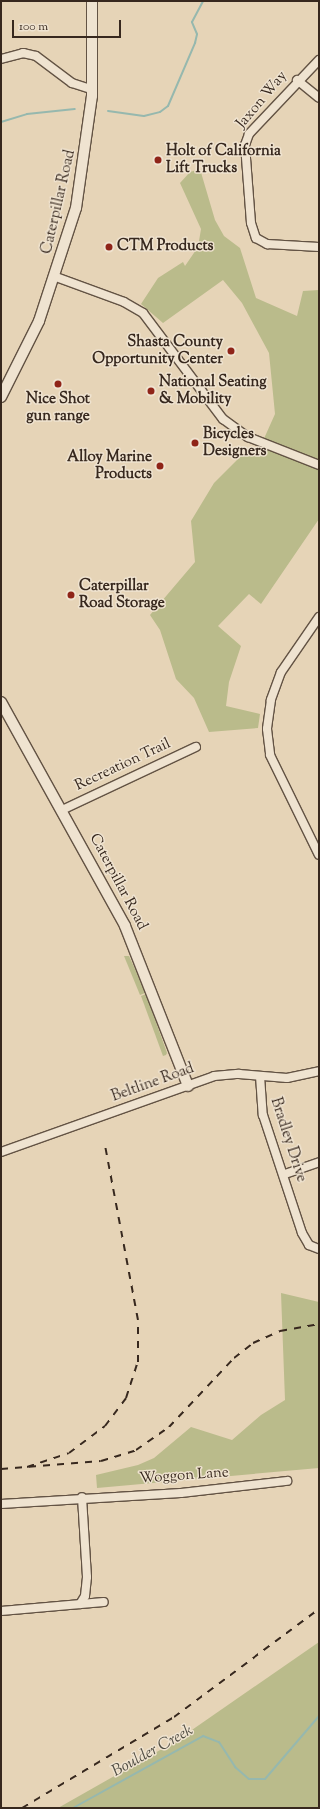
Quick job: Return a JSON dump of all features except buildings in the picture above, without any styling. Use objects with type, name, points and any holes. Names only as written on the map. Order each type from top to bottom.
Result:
[{"type":"street","name":"Caterpillar Road","points":[[1,397],[39,321],[56,277],[82,180],[93,90],[92,1]]},
{"type":"street","points":[[1,59],[23,53],[36,56],[72,83],[93,90]]},
{"type":"street","name":"Jaxon Way","points":[[319,60],[297,80],[245,142],[252,223],[256,238],[267,244],[319,247]]},
{"type":"street","points":[[297,80],[319,98]]},
{"type":"street","points":[[56,277],[124,302],[143,313],[223,418],[248,437],[319,465]]},
{"type":"street","points":[[319,617],[283,668],[271,700],[267,729],[270,755],[319,855]]},
{"type":"street","name":"Caterpillar Road","points":[[1,702],[62,810],[131,938],[188,1086]]},
{"type":"street","name":"Recreation Trail","points":[[62,810],[196,747]]},
{"type":"street","name":"Beltline Road","points":[[1,1152],[188,1086],[231,1074],[287,1078],[319,1071]]},
{"type":"street","name":"Bradley Drive","points":[[260,1076],[261,1109],[285,1174],[305,1240],[319,1249]]},
{"type":"street","points":[[285,1174],[319,1162]]},
{"type":"street","name":"Woggon Lane","points":[[1,1504],[82,1496],[180,1493],[287,1481]]},
{"type":"street","points":[[80,1604],[85,1596],[87,1577],[82,1496]]},
{"type":"street","points":[[1,1611],[104,1602]]},
{"type":"green space","points":[[200,169],[215,220],[224,236],[240,248],[256,298],[297,316],[303,291],[319,290],[319,519],[261,604],[249,594],[218,626],[241,646],[229,682],[226,706],[260,714],[258,728],[209,732],[194,698],[176,679],[160,630],[150,615],[195,562],[191,521],[214,483],[248,449],[258,452],[275,414],[269,353],[242,303],[223,280],[163,323],[141,304],[158,278],[183,262],[185,266],[198,247],[201,229],[180,183],[190,172]]},
{"type":"green space","points":[[124,956],[129,956],[145,993],[140,995]]},
{"type":"green space","points":[[146,994],[167,1053],[163,1056],[141,996]]},
{"type":"green space","points":[[281,1293],[319,1302],[319,1468],[97,1488],[96,1475],[138,1465],[154,1458],[191,1427],[232,1440],[261,1415],[285,1400]]},
{"type":"green space","points":[[319,1642],[319,1808],[58,1808],[176,1741]]},
{"type":"waterway","points":[[108,111],[144,116],[160,112],[168,106],[195,43],[197,34],[192,22],[203,1]]},
{"type":"waterway","points":[[1,122],[27,114],[75,109]]},
{"type":"waterway","name":"Boulder Creek","points":[[73,1808],[203,1736],[219,1742],[235,1767],[249,1779],[265,1779],[319,1716]]},
{"type":"railway","points":[[27,1467],[69,1453],[105,1426],[126,1398],[138,1362],[138,1320],[105,1145]]},
{"type":"railway","points":[[1,1469],[101,1461],[136,1450],[169,1427],[234,1358],[253,1343],[280,1331],[319,1324]]},
{"type":"railway","points":[[22,1808],[174,1717],[319,1609]]},
{"type":"place","name":"Holt of California Lift Trucks","points":[[158,160]]},
{"type":"place","name":"CTM Products","points":[[109,247]]},
{"type":"place","name":"Shasta County Opportunity Center","points":[[231,351]]},
{"type":"place","name":"Nice Shot gun range","points":[[58,384]]},
{"type":"place","name":"National Seating & Mobility","points":[[151,391]]},
{"type":"place","name":"Bicycles Designers","points":[[195,443]]},
{"type":"place","name":"Alloy Marine Products","points":[[160,466]]},
{"type":"place","name":"Caterpillar Road Storage","points":[[71,595]]}]
